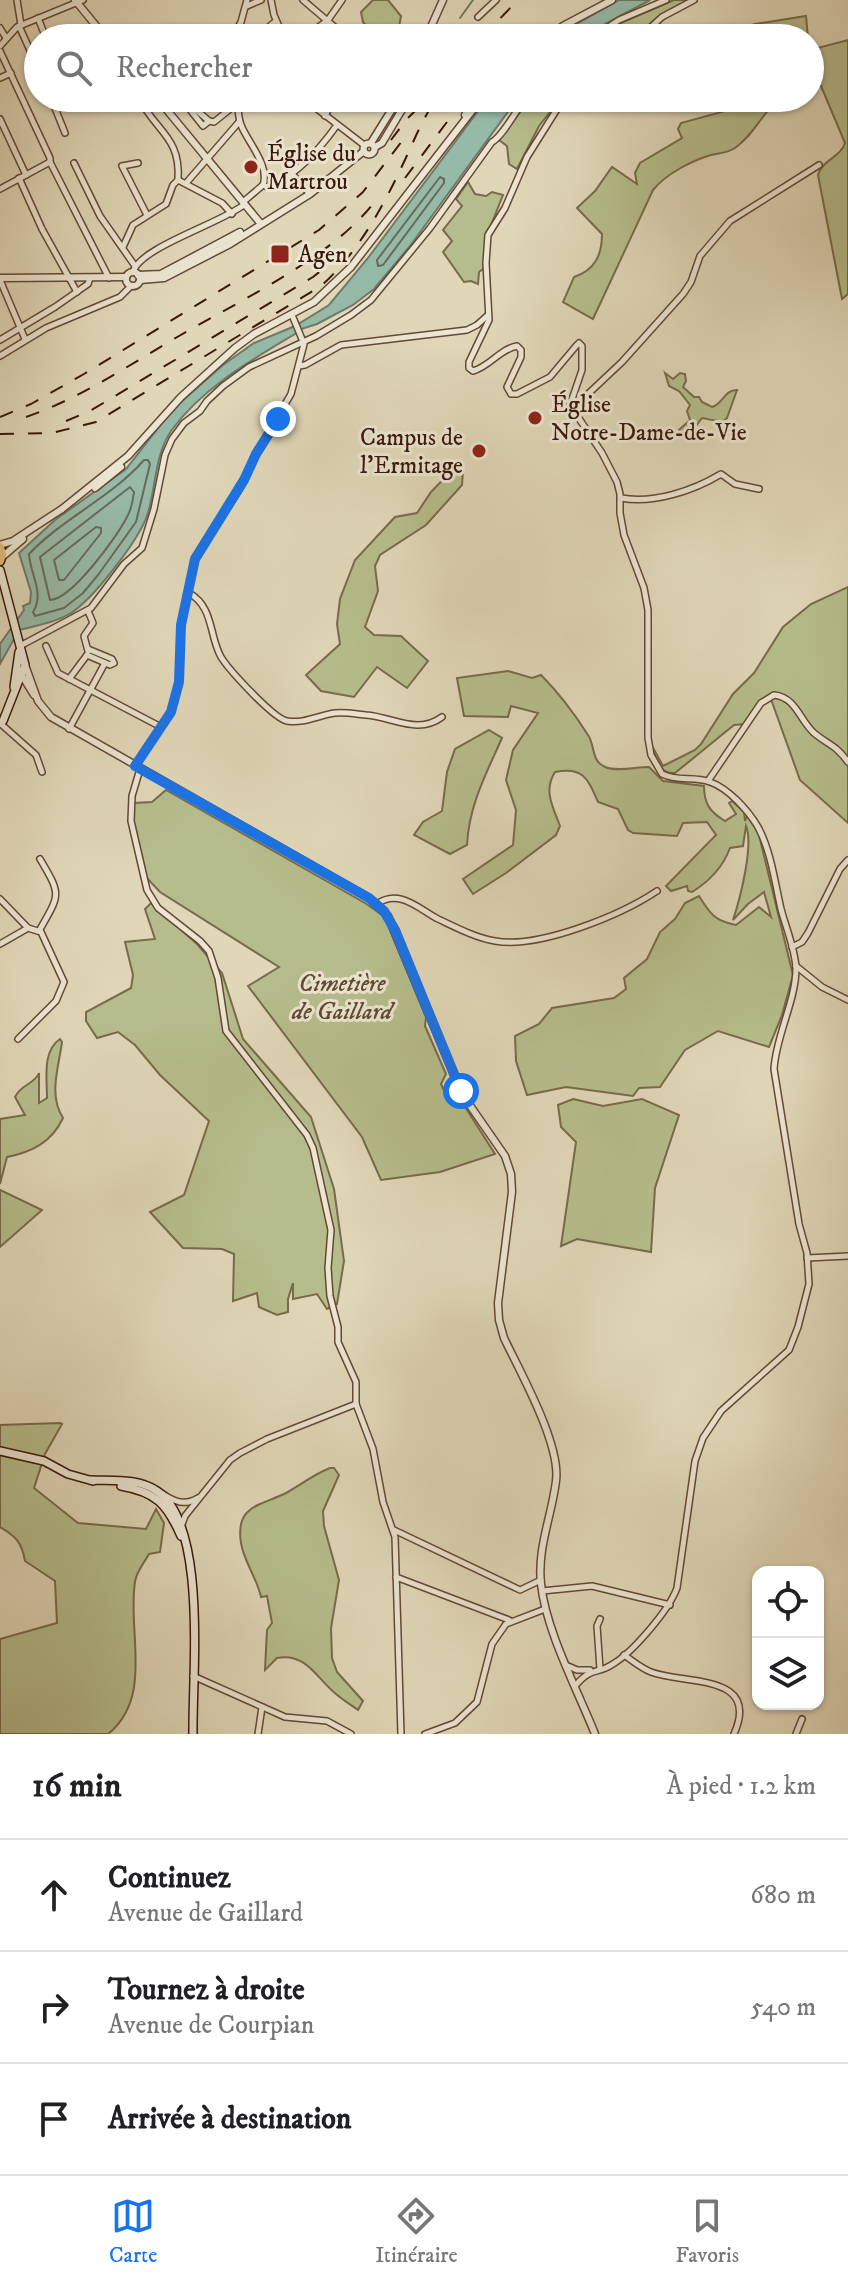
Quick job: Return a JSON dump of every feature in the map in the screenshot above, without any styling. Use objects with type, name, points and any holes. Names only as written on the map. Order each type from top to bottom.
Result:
[{"type":"main road","points":[[0,570],[19,646],[23,677],[1,723]]},
{"type":"main road","points":[[1,723],[22,662]]},
{"type":"main road","points":[[0,1451],[44,1461],[68,1474],[147,1492],[177,1517]]},
{"type":"main road","points":[[91,1480],[141,1484],[159,1492],[170,1502],[177,1517],[187,1549],[193,1595],[193,1734]]},
{"type":"street","points":[[240,24],[247,3],[261,0]]},
{"type":"street","points":[[271,0],[277,24]]},
{"type":"street","points":[[303,0],[331,24]]},
{"type":"street","points":[[323,24],[342,0]]},
{"type":"street","points":[[432,24],[443,0]]},
{"type":"street","points":[[478,17],[496,0]]},
{"type":"street","points":[[567,24],[612,0]]},
{"type":"street","points":[[613,24],[666,0]]},
{"type":"street","points":[[654,24],[694,0]]},
{"type":"street","points":[[24,101],[0,48],[6,38],[20,25],[78,1],[96,24]]},
{"type":"street","points":[[16,2],[24,34]]},
{"type":"street","points":[[38,18],[40,24]]},
{"type":"street","points":[[272,24],[276,21]]},
{"type":"street","points":[[0,28],[6,38]]},
{"type":"street","points":[[0,78],[11,73]]},
{"type":"street","points":[[29,112],[50,162],[109,278]]},
{"type":"street","points":[[57,112],[65,133]]},
{"type":"street","points":[[122,248],[133,225],[166,204],[178,180],[177,152],[148,112]]},
{"type":"street","points":[[168,112],[259,222]]},
{"type":"street","points":[[198,112],[214,122],[228,112]]},
{"type":"street","points":[[0,356],[55,324],[120,297],[126,280],[180,237],[232,214],[263,185],[263,171],[239,122],[238,112]]},
{"type":"street","points":[[320,112],[368,147],[380,145],[400,112]]},
{"type":"street","points":[[325,116],[327,112]]},
{"type":"street","points":[[137,273],[164,278],[310,194],[368,147],[390,112]]},
{"type":"street","points":[[453,135],[469,112]]},
{"type":"street","points":[[0,552],[62,509],[121,462],[181,397],[235,348],[314,302],[358,260],[471,112]]},
{"type":"street","points":[[19,646],[88,611],[145,542],[165,455],[178,431],[223,386],[249,367],[351,315],[376,295],[447,206],[492,142],[500,137],[515,112]]},
{"type":"street","points":[[555,112],[527,157],[505,208],[489,231],[486,263],[489,323],[477,344],[469,368],[479,370],[506,349],[517,346],[521,357],[507,387],[513,395],[550,377],[581,344],[582,370],[571,402],[572,409],[607,461],[621,498],[624,535],[641,579],[647,605],[647,711],[651,755],[665,776],[708,781],[737,801],[759,828],[792,947],[795,976],[777,1042],[774,1069],[809,1284],[789,1350],[726,1405],[701,1444],[695,1461],[677,1588],[670,1605],[612,1665],[577,1670],[568,1666]]},
{"type":"street","points":[[187,182],[239,122]]},
{"type":"street","points":[[1,123],[26,175]]},
{"type":"street","points":[[263,185],[270,188],[293,175],[318,152],[337,125]]},
{"type":"street","points":[[0,189],[50,162]]},
{"type":"street","points":[[25,339],[0,278],[109,278],[137,285],[137,273],[100,216],[74,163]]},
{"type":"street","points":[[138,163],[122,166],[147,215]]},
{"type":"street","points":[[572,409],[612,373],[683,294],[691,282],[700,256],[730,221],[819,165]]},
{"type":"street","points":[[293,175],[310,194]]},
{"type":"street","points":[[19,178],[42,229],[77,292]]},
{"type":"street","points":[[178,180],[222,203],[232,214]]},
{"type":"street","points":[[137,273],[161,274],[247,232]]},
{"type":"street","points":[[0,340],[77,292],[88,284],[90,278]]},
{"type":"street","points":[[299,366],[341,345],[467,330],[488,314]]},
{"type":"street","points":[[293,317],[304,339],[297,376],[285,407],[195,559],[181,625],[179,682],[171,712],[147,744],[137,767],[131,821],[147,890],[158,908],[209,951],[216,967],[226,1031],[307,1135],[313,1148],[331,1230],[328,1268],[338,1342],[356,1382],[356,1404],[373,1449],[383,1502],[393,1530],[401,1734],[408,1734]]},
{"type":"street","points":[[297,376],[309,363]]},
{"type":"street","points":[[621,498],[651,499],[723,474],[735,484],[759,489]]},
{"type":"street","points":[[0,552],[44,521]]},
{"type":"street","points":[[189,593],[197,598],[209,616],[224,661],[279,719],[294,721],[335,713],[376,715],[423,726],[442,717]]},
{"type":"street","points":[[69,679],[87,652],[84,636],[93,621],[88,611]]},
{"type":"street","points":[[46,646],[56,670],[161,727]]},
{"type":"street","points":[[69,729],[105,663],[87,652]]},
{"type":"street","points":[[22,662],[38,701]]},
{"type":"street","points":[[23,677],[51,717],[69,729],[377,904],[388,916],[462,1094],[502,1150],[511,1174],[512,1192],[498,1303],[499,1320],[556,1461],[556,1480],[543,1543],[542,1591],[545,1609],[595,1734]]},
{"type":"street","points":[[708,781],[761,703],[775,695],[791,702],[813,732],[833,744],[848,762]]},
{"type":"street","points":[[1,723],[34,752],[42,772]]},
{"type":"street","points":[[39,931],[57,897],[54,884],[40,859]]},
{"type":"street","points":[[792,947],[805,939],[840,869],[848,860]]},
{"type":"street","points":[[377,904],[388,898],[405,900],[438,919],[472,933],[496,941],[518,942],[602,920],[657,891]]},
{"type":"street","points":[[0,899],[28,928],[39,931],[64,982],[59,997],[18,1039]]},
{"type":"street","points":[[0,944],[28,928]]},
{"type":"street","points":[[796,966],[822,987],[848,1000]]},
{"type":"street","points":[[795,976],[807,975]]},
{"type":"street","points":[[807,1258],[848,1256]]},
{"type":"street","points":[[177,1517],[189,1510],[230,1460],[253,1445],[356,1404]]},
{"type":"street","points":[[177,1517],[213,1483]]},
{"type":"street","points":[[159,1492],[176,1502],[190,1502]]},
{"type":"street","points":[[393,1530],[520,1590],[541,1580]]},
{"type":"street","points":[[396,1577],[509,1621]]},
{"type":"street","points":[[397,1592],[413,1583]]},
{"type":"street","points":[[542,1591],[592,1586],[670,1605]]},
{"type":"street","points":[[492,1644],[509,1621],[545,1609]]},
{"type":"street","points":[[426,1734],[455,1723],[477,1702],[500,1623],[497,1617]]},
{"type":"street","points":[[597,1669],[597,1626],[600,1619]]},
{"type":"street","points":[[624,1655],[652,1673],[723,1687],[737,1701],[740,1711],[734,1734]]},
{"type":"street","points":[[576,1685],[597,1669]]},
{"type":"street","points":[[193,1676],[285,1717],[327,1721],[351,1734]]},
{"type":"street","points":[[258,1734],[262,1707]]},
{"type":"street","points":[[796,1734],[802,1719]]},
{"type":"green space","points":[[373,0],[388,0],[401,16],[400,24],[365,24],[361,12]]},
{"type":"green space","points":[[674,0],[689,0],[649,24],[620,24]]},
{"type":"green space","points":[[806,16],[807,24],[755,24]]},
{"type":"green space","points":[[848,40],[848,294],[842,299],[818,175],[845,143],[824,93],[824,46]]},
{"type":"green space","points":[[520,112],[550,112],[539,126],[517,169],[509,164],[507,146],[499,140]]},
{"type":"green space","points":[[722,112],[767,112],[748,137],[735,148],[687,164],[653,190],[593,319],[563,302],[574,277],[596,261],[602,242],[602,234],[577,208],[595,191],[612,167],[637,184],[635,173],[640,163],[682,138],[678,129],[681,123]]},
{"type":"green space","points":[[468,182],[475,194],[486,196],[492,192],[503,195],[486,238],[478,284],[464,282],[443,252],[452,241],[443,230],[462,206],[456,199]]},
{"type":"green space","points":[[665,373],[673,379],[680,373],[685,374],[683,387],[712,407],[729,392],[737,390],[727,418],[723,422],[702,418],[690,434],[683,436],[679,430],[690,420],[687,411],[690,405],[679,391],[669,386]]},
{"type":"green space","points":[[456,466],[463,471],[462,485],[426,525],[380,555],[375,566],[378,591],[365,627],[374,635],[401,636],[428,661],[407,688],[377,667],[354,697],[321,691],[306,675],[340,644],[337,624],[340,599],[355,560],[395,517],[417,513],[431,492]]},
{"type":"green space","points":[[848,587],[848,823],[800,780],[772,702],[767,696],[758,703],[745,724],[734,725],[675,773],[661,768],[651,744],[663,766],[695,750],[733,694],[754,673],[783,627],[811,604]]},
{"type":"green space","points":[[508,671],[532,678],[541,675],[583,727],[595,757],[605,767],[649,767],[663,781],[704,786],[705,798],[715,814],[725,821],[736,814],[729,803],[732,801],[744,812],[745,821],[747,816],[758,831],[793,975],[769,1047],[718,1031],[685,1050],[660,1087],[639,1088],[633,1096],[566,1087],[527,1095],[516,1061],[515,1036],[539,1024],[552,1008],[614,998],[626,989],[624,978],[647,959],[660,932],[675,919],[685,903],[699,896],[714,916],[736,925],[759,907],[771,917],[764,892],[733,920],[747,859],[746,826],[743,846],[730,848],[720,867],[705,883],[692,892],[688,891],[687,886],[671,891],[666,886],[716,835],[707,822],[683,823],[677,836],[633,833],[628,830],[618,809],[598,802],[583,776],[572,771],[555,772],[551,779],[550,799],[560,826],[556,835],[473,894],[463,879],[513,845],[516,810],[506,780],[513,750],[538,713],[511,706],[508,717],[464,716],[457,678]]},
{"type":"green space","points":[[489,730],[502,738],[475,803],[467,845],[450,854],[414,835],[423,822],[442,811],[447,772],[455,749]]},
{"type":"green space","name":"Cimetière de Gaillard","points":[[166,790],[382,915],[426,1017],[425,1026],[446,1074],[441,1084],[445,1093],[460,1099],[495,1154],[440,1172],[381,1180],[362,1137],[248,986],[279,967],[160,892],[145,876],[133,823],[133,803],[152,802]]},
{"type":"green space","points":[[151,903],[197,944],[222,973],[243,1039],[311,1117],[334,1189],[344,1261],[337,1304],[327,1309],[317,1294],[293,1299],[293,1283],[288,1312],[277,1315],[259,1307],[257,1293],[233,1301],[234,1254],[222,1249],[183,1248],[150,1212],[184,1195],[209,1121],[160,1075],[135,1045],[118,1032],[97,1038],[86,1021],[86,1012],[131,988],[133,975],[125,942],[155,939],[145,909]]},
{"type":"green space","points":[[60,1039],[55,1090],[63,1118],[53,1134],[40,1145],[7,1157],[0,1184],[0,1119],[25,1115],[15,1097],[39,1073],[39,1103],[47,1098],[48,1058],[54,1044]]},
{"type":"green space","points":[[573,1099],[603,1106],[642,1099],[679,1115],[655,1188],[651,1252],[577,1239],[561,1246],[576,1142],[561,1127],[558,1105]]},
{"type":"green space","points":[[0,1190],[42,1210],[0,1247]]},
{"type":"green space","points":[[60,1423],[45,1454],[34,1488],[78,1523],[146,1529],[156,1509],[164,1523],[160,1552],[149,1554],[136,1578],[133,1601],[135,1683],[122,1719],[108,1734],[0,1734],[0,1639],[57,1623],[55,1581],[25,1561],[17,1541],[0,1527],[0,1425]]},
{"type":"green space","points":[[334,1468],[339,1475],[323,1511],[324,1526],[339,1580],[331,1628],[332,1658],[337,1672],[363,1701],[358,1710],[296,1659],[277,1658],[265,1670],[267,1630],[272,1623],[267,1596],[261,1597],[241,1543],[240,1530],[246,1514]]},
{"type":"water","points":[[619,0],[650,0],[605,24],[577,24]]},
{"type":"water","points":[[478,112],[508,112],[410,246],[374,289],[353,305],[317,324],[298,330],[261,354],[228,376],[183,416],[166,440],[148,513],[115,567],[92,595],[71,613],[19,630],[0,664],[0,644],[24,610],[23,606],[30,603],[31,592],[19,553],[55,520],[126,469],[173,409],[223,365],[254,343],[295,326],[329,305]]},
{"type":"waterway","points":[[460,18],[473,0]]},
{"type":"railway","points":[[495,24],[518,0]]},
{"type":"railway","points":[[391,140],[414,112]]},
{"type":"railway","points":[[0,434],[52,433],[96,422],[321,286],[346,259],[378,213],[429,112]]},
{"type":"railway","points":[[405,178],[454,112]]},
{"type":"railway","points":[[0,417],[31,404],[84,374],[319,230],[363,192],[409,132]]},
{"type":"railway","points":[[26,417],[85,391],[282,278],[332,243],[372,205]]},
{"type":"railway","points":[[66,421],[90,411],[327,266]]},
{"type":"place","name":"Église du Martrou","points":[[251,167]]},
{"type":"place","name":"Agen","points":[[280,254]]},
{"type":"place","name":"Église Notre-Dame-de-Vie","points":[[535,418]]},
{"type":"place","name":"Campus de l'Ermitage","points":[[479,451]]},
{"type":"route","points":[[278,419],[195,559],[181,625],[179,682],[171,712],[135,766],[377,904],[395,930],[461,1091]]}]
